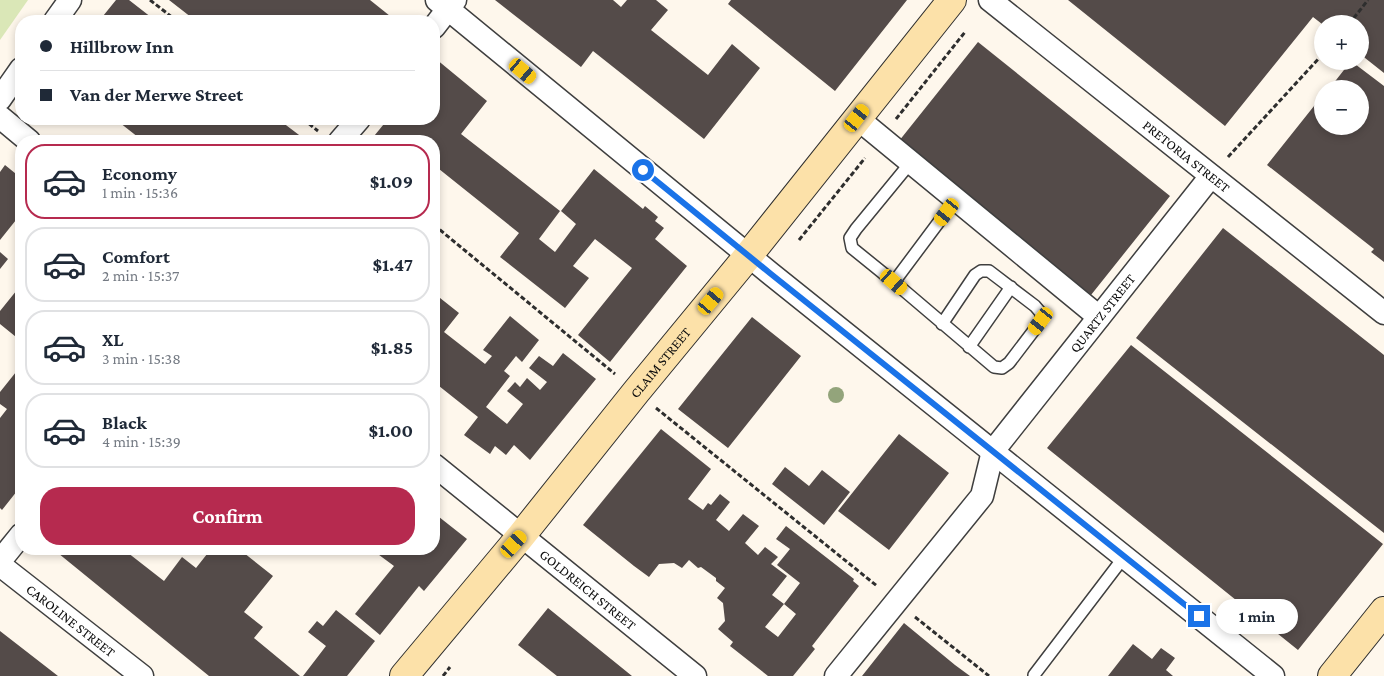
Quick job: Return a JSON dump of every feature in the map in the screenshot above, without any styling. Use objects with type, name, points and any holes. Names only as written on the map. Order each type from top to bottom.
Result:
[{"type":"street","points":[[59,15],[70,0]]},
{"type":"street","name":"CLAIM STREET","points":[[404,676],[521,536],[748,256],[952,0]]},
{"type":"street","name":"PRETORIA STREET","points":[[990,0],[1384,314]]},
{"type":"street","points":[[440,16],[447,3],[748,256],[1273,676]]},
{"type":"street","points":[[0,99],[15,78]]},
{"type":"street","points":[[0,117],[22,135]]},
{"type":"street","points":[[857,118],[1099,317]]},
{"type":"street","points":[[345,135],[353,125]]},
{"type":"street","name":"QUARTZ STREET","points":[[993,451],[1211,176]]},
{"type":"street","points":[[836,676],[982,496],[993,451]]},
{"type":"street","name":"GOLDREICH STREET","points":[[440,470],[695,676]]},
{"type":"street","points":[[0,561],[15,542]]},
{"type":"street","name":"CAROLINE STREET","points":[[0,565],[142,676]]},
{"type":"street","points":[[1332,676],[1384,611]]},
{"type":"lane","points":[[910,162],[850,238],[852,248],[894,282],[942,324],[969,347],[994,367],[1002,368],[1009,363],[1041,321],[1041,313],[1035,306],[989,271],[981,271],[975,275],[942,324]]},
{"type":"lane","points":[[894,282],[956,199]]},
{"type":"lane","points":[[969,347],[1011,287]]},
{"type":"lane","points":[[1034,675],[1124,557]]},
{"type":"path","points":[[150,0],[169,15]]},
{"type":"path","points":[[1356,15],[1368,0]]},
{"type":"path","points":[[1211,176],[1314,64]]},
{"type":"path","points":[[440,230],[636,392],[881,590]]},
{"type":"path","points":[[912,614],[988,676]]},
{"type":"green space","points":[[0,0],[28,0],[18,15],[15,15],[15,19],[0,40]]},
{"type":"building","points":[[116,0],[129,0],[148,15],[104,15]]},
{"type":"building","points":[[169,0],[370,0],[389,15],[188,15]]},
{"type":"building","points":[[495,0],[613,0],[621,7],[627,0],[656,0],[668,10],[651,30],[708,75],[732,44],[760,68],[704,139],[593,51],[581,67]]},
{"type":"building","points":[[731,0],[907,0],[835,91],[728,4]]},
{"type":"building","points":[[1068,0],[1384,0],[1384,73],[1369,61],[1369,15],[1314,15],[1314,18],[1225,126]]},
{"type":"building","points":[[978,42],[1170,196],[1091,295],[899,141]]},
{"type":"building","points":[[440,62],[487,101],[461,134],[560,211],[539,239],[555,252],[576,224],[561,211],[594,169],[643,209],[645,206],[658,217],[655,221],[664,228],[655,239],[687,266],[610,362],[578,335],[632,268],[595,239],[573,266],[589,278],[565,308],[500,257],[519,233],[440,170],[440,135],[375,135],[383,125],[440,125]]},
{"type":"building","points":[[1344,70],[1363,70],[1384,86],[1384,262],[1371,252],[1374,249],[1267,165],[1314,106],[1314,135],[1369,135],[1369,80],[1336,80]]},
{"type":"building","points":[[123,125],[286,125],[299,135],[135,135]]},
{"type":"building","points":[[5,165],[15,173],[15,221],[0,240],[0,172]]},
{"type":"building","points":[[1223,228],[1384,355],[1384,533],[1136,338]]},
{"type":"building","points":[[0,252],[8,259],[0,269]]},
{"type":"building","points":[[15,292],[15,336],[0,324],[0,311]]},
{"type":"building","points":[[440,298],[459,313],[444,332],[485,364],[492,356],[483,350],[510,316],[539,340],[522,362],[516,356],[504,371],[510,376],[486,407],[507,424],[523,404],[507,391],[515,382],[520,387],[527,378],[540,390],[547,382],[529,368],[539,356],[553,366],[563,353],[596,379],[530,460],[514,445],[506,455],[495,446],[490,454],[464,435],[478,417],[440,387]]},
{"type":"building","points":[[752,317],[801,356],[728,448],[678,409]]},
{"type":"building","points":[[1131,345],[1383,544],[1298,650],[1047,448]]},
{"type":"building","points":[[15,373],[15,494],[2,510],[0,508],[0,418],[7,409],[0,404],[0,392]]},
{"type":"building","points":[[661,429],[711,469],[688,499],[703,510],[708,503],[711,505],[720,494],[730,502],[716,520],[729,531],[743,514],[759,526],[745,543],[758,555],[765,547],[778,557],[771,564],[787,576],[772,595],[784,604],[800,583],[777,565],[790,549],[776,539],[786,526],[854,579],[853,581],[859,586],[812,646],[815,649],[793,676],[768,676],[730,646],[733,642],[718,629],[725,621],[723,603],[717,598],[725,588],[716,581],[716,578],[701,567],[698,568],[689,560],[682,568],[674,563],[659,564],[649,577],[583,525]],"holes":[[[784,604],[796,614],[778,637],[765,627]]]},
{"type":"building","points":[[899,434],[949,473],[889,550],[838,511]]},
{"type":"building","points":[[785,467],[809,486],[822,470],[850,492],[824,525],[772,484]]},
{"type":"building","points":[[440,518],[467,539],[424,591],[419,586],[380,635],[355,614],[394,566],[379,555],[440,555]]},
{"type":"building","points":[[60,555],[131,555],[164,581],[182,557],[196,568],[206,555],[247,555],[273,576],[244,612],[263,627],[254,638],[300,676],[209,676]]},
{"type":"building","points":[[548,608],[632,676],[557,676],[518,645]]},
{"type":"building","points":[[336,610],[375,641],[347,676],[303,676],[326,646],[308,632],[317,621],[323,626]]},
{"type":"building","points":[[904,623],[955,665],[970,676],[862,676]]},
{"type":"building","points":[[0,631],[58,676],[0,676]]},
{"type":"building","points":[[1133,644],[1152,659],[1161,648],[1175,658],[1166,670],[1173,676],[1108,676]]},
{"type":"route","points":[[643,170],[1199,616]]}]
